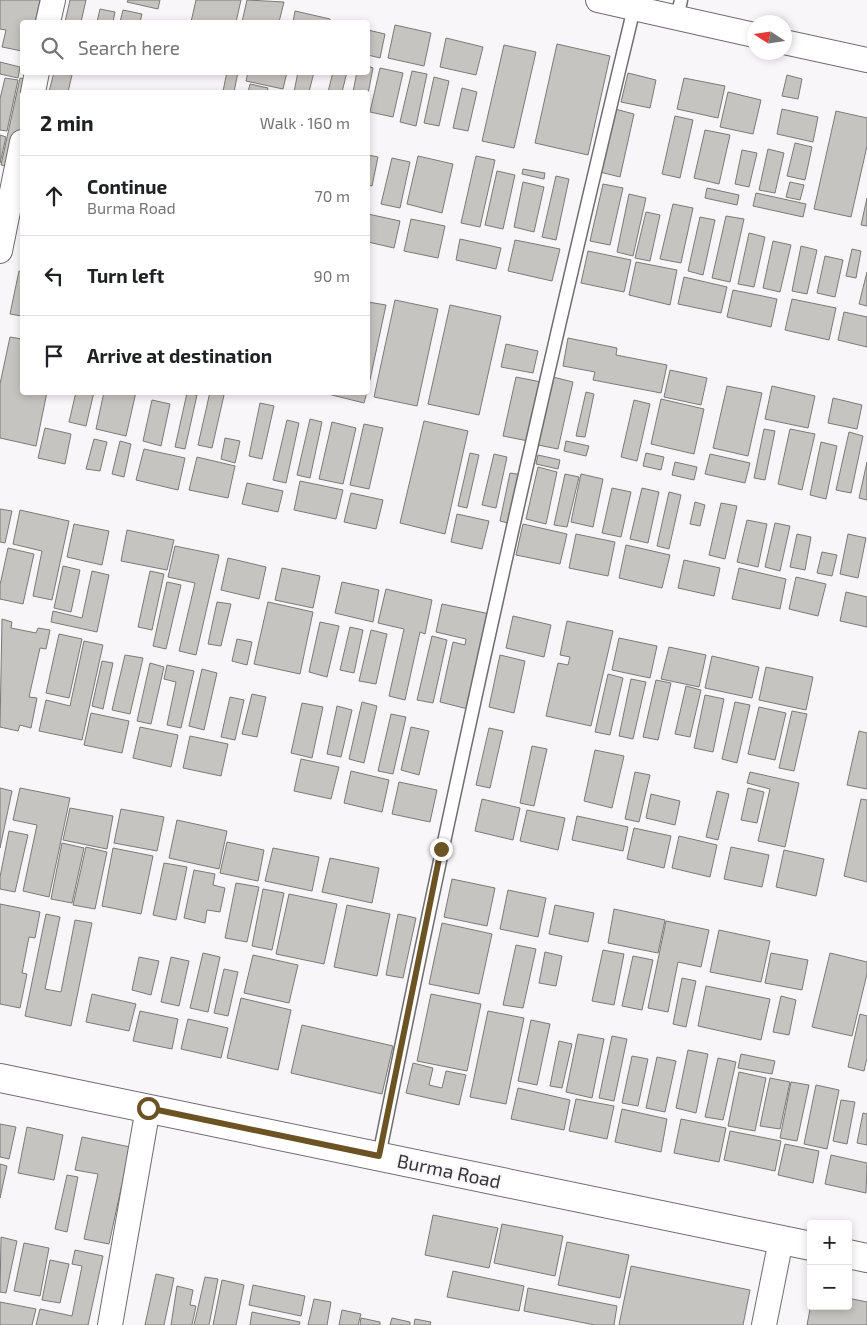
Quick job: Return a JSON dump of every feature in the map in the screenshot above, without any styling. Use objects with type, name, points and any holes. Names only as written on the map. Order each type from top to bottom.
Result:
[{"type":"street","points":[[48,20],[52,0]]},
{"type":"street","points":[[598,0],[634,8],[679,9],[747,33]]},
{"type":"street","points":[[792,44],[867,60]]},
{"type":"street","points":[[33,90],[36,75]]},
{"type":"street","points":[[0,252],[20,152]]},
{"type":"street","name":"Burma Road","points":[[0,1078],[807,1245]]},
{"type":"street","points":[[110,1325],[148,1108]]},
{"type":"street","points":[[764,1325],[781,1240]]},
{"type":"street","points":[[852,1255],[867,1258]]},
{"type":"lane","points":[[379,1156],[438,863],[559,320],[634,8]]},
{"type":"building","points":[[0,0],[40,0],[35,20],[20,20],[20,51],[2,47],[6,30],[0,29]]},
{"type":"building","points":[[70,0],[86,0],[81,20],[65,20]]},
{"type":"building","points":[[128,0],[160,0],[158,9],[127,2]]},
{"type":"building","points":[[196,0],[241,0],[236,20],[191,20]]},
{"type":"building","points":[[247,0],[284,2],[280,20],[242,20]]},
{"type":"building","points":[[100,9],[115,12],[113,20],[97,20]]},
{"type":"building","points":[[123,10],[142,14],[140,20],[120,20]]},
{"type":"building","points":[[295,11],[330,19],[330,20],[293,20]]},
{"type":"building","points":[[395,25],[431,33],[424,66],[388,58]]},
{"type":"building","points":[[370,30],[385,34],[380,58],[370,56]]},
{"type":"building","points":[[446,38],[483,47],[476,75],[440,67]]},
{"type":"building","points":[[557,44],[610,56],[588,155],[535,143]]},
{"type":"building","points":[[504,45],[536,52],[514,148],[482,141]]},
{"type":"building","points":[[0,62],[20,67],[18,78],[0,74]]},
{"type":"building","points":[[370,67],[373,68],[369,90],[353,90],[356,75],[370,75]]},
{"type":"building","points":[[380,68],[403,73],[393,117],[370,112]]},
{"type":"building","points":[[412,71],[427,74],[416,126],[400,122]]},
{"type":"building","points":[[628,73],[656,80],[650,108],[621,102]]},
{"type":"building","points":[[53,75],[72,75],[68,90],[50,90]]},
{"type":"building","points":[[226,75],[237,75],[234,90],[223,90]]},
{"type":"building","points":[[247,75],[286,75],[283,89],[246,81]]},
{"type":"building","points":[[297,75],[313,75],[310,90],[294,90]]},
{"type":"building","points":[[332,75],[346,75],[342,90],[328,90]]},
{"type":"building","points":[[787,75],[802,79],[798,99],[782,96]]},
{"type":"building","points":[[434,77],[449,81],[439,126],[424,123]]},
{"type":"building","points":[[5,78],[18,80],[7,131],[0,130],[0,99]]},
{"type":"building","points":[[20,78],[34,81],[24,90],[20,90],[20,143],[15,168],[1,165]]},
{"type":"building","points":[[684,78],[725,86],[718,118],[677,109]]},
{"type":"building","points":[[250,84],[268,88],[268,90],[248,90]]},
{"type":"building","points":[[462,88],[477,92],[468,131],[453,128]]},
{"type":"building","points":[[728,92],[761,100],[753,134],[720,127]]},
{"type":"building","points":[[615,109],[634,114],[620,177],[600,172]]},
{"type":"building","points":[[782,109],[818,117],[813,142],[777,134]]},
{"type":"building","points":[[836,111],[867,118],[867,146],[851,217],[814,209]]},
{"type":"building","points":[[675,116],[693,120],[680,178],[662,174]]},
{"type":"building","points":[[705,130],[730,135],[719,184],[694,178]]},
{"type":"building","points":[[0,135],[6,137],[0,163]]},
{"type":"building","points":[[795,143],[812,147],[805,180],[787,176]]},
{"type":"building","points":[[768,149],[784,153],[775,193],[759,190]]},
{"type":"building","points":[[742,150],[757,153],[749,187],[735,184]]},
{"type":"building","points":[[370,155],[378,157],[372,186],[370,186]]},
{"type":"building","points":[[418,156],[453,164],[442,213],[407,204]]},
{"type":"building","points":[[476,156],[495,160],[480,227],[461,223]]},
{"type":"building","points":[[392,158],[410,162],[400,208],[381,204]]},
{"type":"building","points":[[523,169],[545,173],[544,179],[522,174]]},
{"type":"building","points":[[497,171],[515,175],[503,229],[485,225]]},
{"type":"building","points":[[556,176],[569,179],[556,240],[542,237]]},
{"type":"building","points":[[523,182],[544,187],[534,232],[514,227]]},
{"type":"building","points":[[790,182],[804,185],[800,200],[786,197]]},
{"type":"building","points":[[603,184],[623,188],[610,245],[590,241]]},
{"type":"building","points":[[707,188],[739,195],[737,205],[705,198]]},
{"type":"building","points":[[756,193],[806,204],[803,217],[753,206]]},
{"type":"building","points":[[629,194],[646,198],[633,256],[617,252]]},
{"type":"building","points":[[867,198],[867,226],[861,225]]},
{"type":"building","points":[[673,204],[693,208],[681,263],[660,259]]},
{"type":"building","points":[[646,212],[660,215],[650,261],[635,258]]},
{"type":"building","points":[[370,214],[400,221],[394,248],[370,242]]},
{"type":"building","points":[[726,216],[744,219],[730,282],[712,278]]},
{"type":"building","points":[[700,217],[715,220],[703,275],[688,271]]},
{"type":"building","points":[[411,219],[445,226],[438,258],[404,251]]},
{"type":"building","points":[[749,233],[765,237],[754,287],[738,284]]},
{"type":"building","points":[[460,239],[501,248],[496,269],[456,260]]},
{"type":"building","points":[[515,240],[560,249],[552,281],[508,271]]},
{"type":"building","points":[[773,241],[791,245],[780,292],[763,288]]},
{"type":"building","points":[[801,246],[817,250],[807,294],[792,291]]},
{"type":"building","points":[[852,249],[861,251],[856,278],[846,276]]},
{"type":"building","points":[[588,251],[631,260],[624,292],[581,283]]},
{"type":"building","points":[[825,256],[843,260],[835,297],[817,293]]},
{"type":"building","points":[[636,262],[677,270],[670,305],[629,295]]},
{"type":"building","points":[[19,271],[20,316],[10,314]]},
{"type":"building","points":[[867,272],[867,306],[859,304]]},
{"type":"building","points":[[684,277],[727,287],[721,313],[678,304]]},
{"type":"building","points":[[733,290],[777,299],[771,327],[727,317]]},
{"type":"building","points":[[792,299],[836,308],[829,340],[785,330]]},
{"type":"building","points":[[395,300],[438,309],[417,406],[374,397]]},
{"type":"building","points":[[370,302],[386,305],[370,380]]},
{"type":"building","points":[[450,305],[501,316],[479,415],[428,404]]},
{"type":"building","points":[[844,312],[867,317],[867,347],[838,340]]},
{"type":"building","points":[[10,337],[20,339],[20,395],[46,395],[36,446],[0,438],[0,384]]},
{"type":"building","points":[[568,338],[617,348],[616,355],[667,365],[661,393],[593,380],[595,372],[563,366]]},
{"type":"building","points":[[506,344],[538,351],[533,373],[501,367]]},
{"type":"building","points":[[670,370],[707,378],[701,405],[664,397]]},
{"type":"building","points":[[516,377],[541,382],[528,441],[503,436]]},
{"type":"building","points":[[553,377],[573,382],[558,449],[538,445]]},
{"type":"building","points":[[727,386],[762,393],[748,456],[713,448]]},
{"type":"building","points":[[772,386],[815,396],[808,428],[765,419]]},
{"type":"building","points":[[586,392],[594,394],[585,437],[576,436]]},
{"type":"building","points":[[75,395],[93,395],[86,426],[69,422]]},
{"type":"building","points":[[103,395],[135,395],[126,436],[96,429]]},
{"type":"building","points":[[187,395],[197,395],[185,449],[175,447]]},
{"type":"building","points":[[209,395],[224,395],[212,448],[198,445]]},
{"type":"building","points":[[332,395],[366,395],[364,403]]},
{"type":"building","points":[[833,398],[862,405],[857,429],[828,423]]},
{"type":"building","points":[[661,399],[704,409],[694,454],[651,444]]},
{"type":"building","points":[[152,400],[170,404],[161,446],[143,441]]},
{"type":"building","points":[[634,400],[650,404],[637,461],[621,457]]},
{"type":"building","points":[[260,403],[274,406],[262,459],[249,456]]},
{"type":"building","points":[[310,419],[322,422],[310,478],[297,475]]},
{"type":"building","points":[[287,420],[299,423],[286,483],[273,480]]},
{"type":"building","points":[[424,421],[468,431],[445,534],[400,523]]},
{"type":"building","points":[[332,422],[356,428],[343,484],[319,479]]},
{"type":"building","points":[[364,424],[383,428],[369,489],[350,485]]},
{"type":"building","points":[[45,428],[71,434],[65,464],[38,458]]},
{"type":"building","points":[[764,429],[775,431],[765,480],[754,478]]},
{"type":"building","points":[[790,429],[815,434],[802,490],[778,484]]},
{"type":"building","points":[[849,432],[863,436],[851,493],[836,490]]},
{"type":"building","points":[[225,438],[240,441],[235,463],[221,459]]},
{"type":"building","points":[[94,439],[107,442],[100,471],[86,469]]},
{"type":"building","points":[[120,441],[131,444],[124,477],[112,474]]},
{"type":"building","points":[[566,441],[589,446],[586,456],[564,451]]},
{"type":"building","points":[[821,442],[837,446],[826,499],[810,495]]},
{"type":"building","points":[[144,449],[185,458],[178,490],[136,480]]},
{"type":"building","points":[[470,453],[479,455],[467,508],[458,506]]},
{"type":"building","points":[[646,453],[664,457],[661,470],[643,466]]},
{"type":"building","points":[[494,454],[507,457],[496,508],[482,505]]},
{"type":"building","points":[[710,454],[750,463],[745,483],[705,474]]},
{"type":"building","points":[[538,455],[560,460],[558,469],[536,464]]},
{"type":"building","points":[[197,457],[235,466],[228,498],[189,490]]},
{"type":"building","points":[[675,462],[697,467],[694,480],[672,475]]},
{"type":"building","points":[[867,462],[867,500],[859,498]]},
{"type":"building","points":[[538,467],[557,472],[546,524],[526,519]]},
{"type":"building","points":[[510,473],[523,475],[512,524],[500,521]]},
{"type":"building","points":[[565,474],[579,477],[567,527],[554,525]]},
{"type":"building","points":[[581,474],[603,479],[593,527],[571,522]]},
{"type":"building","points":[[300,481],[343,490],[336,519],[294,510]]},
{"type":"building","points":[[247,483],[283,491],[278,512],[242,504]]},
{"type":"building","points":[[612,488],[631,492],[621,537],[602,533]]},
{"type":"building","points":[[642,488],[659,492],[648,543],[630,539]]},
{"type":"building","points":[[669,492],[681,495],[669,549],[657,546]]},
{"type":"building","points":[[351,493],[383,500],[376,529],[344,522]]},
{"type":"building","points":[[695,502],[705,505],[700,526],[690,524]]},
{"type":"building","points":[[721,503],[737,506],[725,559],[709,555]]},
{"type":"building","points":[[0,509],[12,511],[5,543],[0,542]]},
{"type":"building","points":[[20,510],[69,521],[52,600],[33,596],[42,551],[13,544]]},
{"type":"building","points":[[457,514],[489,521],[482,549],[451,542]]},
{"type":"building","points":[[747,520],[767,524],[758,567],[737,562]]},
{"type":"building","points":[[775,523],[790,526],[780,571],[765,567]]},
{"type":"building","points":[[74,524],[109,531],[102,565],[67,557]]},
{"type":"building","points":[[523,524],[567,534],[560,564],[516,555]]},
{"type":"building","points":[[127,530],[174,540],[167,570],[121,561]]},
{"type":"building","points":[[576,534],[615,542],[608,576],[569,568]]},
{"type":"building","points":[[797,534],[811,537],[805,570],[790,567]]},
{"type":"building","points":[[848,534],[866,538],[858,578],[840,574]]},
{"type":"building","points":[[626,545],[670,555],[662,588],[619,578]]},
{"type":"building","points":[[175,546],[219,555],[196,655],[179,651],[195,583],[168,577]]},
{"type":"building","points":[[8,548],[34,554],[23,604],[0,599],[0,585]]},
{"type":"building","points":[[822,552],[837,555],[832,576],[817,573]]},
{"type":"building","points":[[228,558],[266,567],[259,599],[221,590]]},
{"type":"building","points":[[684,560],[720,568],[714,596],[678,588]]},
{"type":"building","points":[[63,566],[80,570],[71,612],[54,608]]},
{"type":"building","points":[[282,568],[320,576],[313,608],[275,600]]},
{"type":"building","points":[[739,568],[786,579],[780,609],[732,599]]},
{"type":"building","points":[[92,571],[109,575],[97,632],[51,622],[53,611],[82,618]]},
{"type":"building","points":[[150,571],[164,574],[152,630],[138,627]]},
{"type":"building","points":[[796,577],[826,584],[818,616],[789,609]]},
{"type":"building","points":[[167,582],[181,585],[166,649],[153,646]]},
{"type":"building","points":[[342,582],[379,590],[373,622],[335,613]]},
{"type":"building","points":[[386,589],[432,600],[425,634],[420,632],[405,700],[389,696],[404,629],[378,623]]},
{"type":"building","points":[[846,592],[867,597],[867,627],[840,621]]},
{"type":"building","points":[[217,602],[231,604],[221,646],[208,644]]},
{"type":"building","points":[[268,602],[313,612],[300,674],[254,664]]},
{"type":"building","points":[[442,604],[490,614],[468,709],[440,702],[453,642],[465,645],[466,639],[436,632]]},
{"type":"building","points":[[513,616],[551,625],[544,657],[506,648]]},
{"type":"building","points":[[2,619],[12,622],[11,628],[36,633],[38,628],[50,630],[46,649],[40,648],[29,697],[37,698],[31,728],[20,725],[18,731],[0,727]]},
{"type":"building","points":[[567,621],[613,631],[591,726],[546,716],[558,663],[568,665],[570,657],[560,655]]},
{"type":"building","points":[[320,622],[339,626],[327,677],[309,672]]},
{"type":"building","points":[[350,627],[363,630],[354,673],[340,670]]},
{"type":"building","points":[[371,630],[387,634],[376,684],[359,681]]},
{"type":"building","points":[[59,634],[82,639],[69,698],[46,693]]},
{"type":"building","points":[[432,636],[447,640],[433,703],[417,700]]},
{"type":"building","points":[[619,638],[657,646],[650,678],[612,670]]},
{"type":"building","points":[[237,639],[252,642],[247,665],[232,661]]},
{"type":"building","points":[[84,641],[103,645],[82,740],[39,731],[46,700],[70,706]]},
{"type":"building","points":[[669,647],[706,655],[699,687],[661,679]]},
{"type":"building","points":[[125,655],[143,658],[130,714],[112,710]]},
{"type":"building","points":[[500,655],[525,661],[514,713],[489,707]]},
{"type":"building","points":[[712,656],[759,667],[752,698],[705,688]]},
{"type":"building","points":[[102,661],[113,663],[103,709],[92,706]]},
{"type":"building","points":[[150,663],[164,667],[151,724],[137,721]]},
{"type":"building","points":[[167,665],[194,671],[181,728],[167,725],[176,682],[164,679]]},
{"type":"building","points":[[766,667],[813,677],[806,710],[759,700]]},
{"type":"building","points":[[202,669],[217,673],[204,730],[189,726]]},
{"type":"building","points":[[608,674],[623,678],[610,735],[595,732]]},
{"type":"building","points":[[631,679],[646,682],[633,739],[619,736]]},
{"type":"building","points":[[656,680],[671,683],[658,740],[643,737]]},
{"type":"building","points":[[686,686],[701,690],[690,737],[675,734]]},
{"type":"building","points":[[252,694],[266,697],[257,737],[242,734]]},
{"type":"building","points":[[705,695],[724,699],[713,752],[694,748]]},
{"type":"building","points":[[230,697],[244,700],[235,740],[221,737]]},
{"type":"building","points":[[362,702],[377,706],[364,763],[349,759]]},
{"type":"building","points":[[735,702],[750,705],[737,763],[722,759]]},
{"type":"building","points":[[302,703],[323,707],[312,758],[291,753]]},
{"type":"building","points":[[337,706],[352,710],[341,757],[327,754]]},
{"type":"building","points":[[759,707],[786,713],[775,760],[748,754]]},
{"type":"building","points":[[792,711],[807,714],[794,771],[779,768]]},
{"type":"building","points":[[91,713],[129,721],[122,753],[84,745]]},
{"type":"building","points":[[391,714],[406,717],[393,774],[378,771]]},
{"type":"building","points":[[140,727],[178,735],[171,767],[133,758]]},
{"type":"building","points":[[411,727],[429,731],[419,775],[401,770]]},
{"type":"building","points":[[489,728],[503,731],[490,788],[476,785]]},
{"type":"building","points":[[859,731],[867,733],[867,789],[847,785]]},
{"type":"building","points":[[190,736],[228,744],[221,776],[183,768]]},
{"type":"building","points":[[532,746],[547,749],[534,806],[520,803]]},
{"type":"building","points":[[595,750],[624,756],[612,808],[584,801]]},
{"type":"building","points":[[301,759],[339,767],[331,799],[294,791]]},
{"type":"building","points":[[351,771],[389,780],[382,812],[344,803]]},
{"type":"building","points":[[635,772],[650,775],[639,822],[625,819]]},
{"type":"building","points":[[750,772],[799,783],[785,847],[758,841],[770,789],[747,783]]},
{"type":"building","points":[[399,782],[437,790],[430,822],[392,814]]},
{"type":"building","points":[[0,788],[12,791],[0,848]]},
{"type":"building","points":[[20,788],[70,798],[49,897],[23,891],[37,825],[13,820]]},
{"type":"building","points":[[748,788],[764,792],[757,823],[741,820]]},
{"type":"building","points":[[717,791],[729,794],[718,840],[706,837]]},
{"type":"building","points":[[651,794],[680,801],[675,825],[646,818]]},
{"type":"building","points":[[482,799],[520,808],[513,840],[475,831]]},
{"type":"building","points":[[861,799],[867,800],[867,882],[844,876]]},
{"type":"building","points":[[70,808],[113,816],[107,849],[63,840]]},
{"type":"building","points":[[121,809],[164,817],[157,851],[114,843]]},
{"type":"building","points":[[527,810],[565,818],[558,850],[520,841]]},
{"type":"building","points":[[577,816],[628,827],[623,851],[572,840]]},
{"type":"building","points":[[177,820],[227,831],[219,869],[169,858]]},
{"type":"building","points":[[634,828],[671,836],[664,868],[627,859]]},
{"type":"building","points":[[9,831],[28,835],[15,892],[0,889],[0,877]]},
{"type":"building","points":[[679,836],[717,845],[710,877],[672,868]]},
{"type":"building","points":[[227,842],[264,850],[258,881],[220,873]]},
{"type":"building","points":[[62,843],[84,848],[72,903],[51,899]]},
{"type":"building","points":[[86,847],[107,852],[95,909],[73,905]]},
{"type":"building","points":[[731,847],[769,855],[762,887],[724,879]]},
{"type":"building","points":[[113,848],[153,856],[141,914],[102,906]]},
{"type":"building","points":[[273,848],[319,857],[312,891],[265,881]]},
{"type":"building","points":[[784,850],[824,859],[816,896],[776,887]]},
{"type":"building","points":[[330,858],[379,868],[372,903],[322,892]]},
{"type":"building","points":[[164,863],[187,867],[176,920],[153,915]]},
{"type":"building","points":[[194,870],[215,874],[213,885],[225,888],[220,912],[207,910],[205,923],[184,918]]},
{"type":"building","points":[[452,879],[495,888],[487,926],[444,917]]},
{"type":"building","points":[[236,883],[259,887],[247,942],[225,938]]},
{"type":"building","points":[[263,889],[284,893],[272,950],[252,946]]},
{"type":"building","points":[[508,890],[546,898],[538,937],[500,929]]},
{"type":"building","points":[[289,894],[337,904],[324,964],[276,954]]},
{"type":"building","points":[[0,904],[40,912],[35,938],[29,937],[22,973],[27,974],[20,1008],[0,1004]]},
{"type":"building","points":[[347,905],[390,914],[377,976],[334,967]]},
{"type":"building","points":[[555,905],[594,913],[588,942],[549,934]]},
{"type":"building","points":[[614,909],[665,920],[658,953],[608,943]]},
{"type":"building","points":[[46,914],[60,917],[45,989],[61,992],[75,920],[92,923],[71,1026],[25,1016]]},
{"type":"building","points":[[398,914],[416,918],[403,978],[386,975]]},
{"type":"building","points":[[666,921],[709,930],[701,967],[678,962],[668,1012],[648,1008]]},
{"type":"building","points":[[442,923],[492,934],[479,994],[429,984]]},
{"type":"building","points":[[719,930],[770,941],[761,982],[710,972]]},
{"type":"building","points":[[516,945],[536,949],[523,1008],[503,1005]]},
{"type":"building","points":[[603,950],[624,954],[614,1005],[592,1001]]},
{"type":"building","points":[[545,952],[562,956],[556,986],[539,983]]},
{"type":"building","points":[[203,953],[220,957],[208,1012],[190,1008]]},
{"type":"building","points":[[771,953],[808,960],[802,990],[765,983]]},
{"type":"building","points":[[830,953],[867,962],[867,974],[852,1036],[812,1027]]},
{"type":"building","points":[[253,955],[298,965],[289,1003],[244,993]]},
{"type":"building","points":[[633,956],[653,960],[642,1010],[622,1006]]},
{"type":"building","points":[[139,957],[159,961],[151,995],[132,990]]},
{"type":"building","points":[[171,957],[189,961],[179,1006],[161,1002]]},
{"type":"building","points":[[224,969],[238,972],[228,1016],[214,1013]]},
{"type":"building","points":[[682,978],[696,981],[686,1027],[673,1024]]},
{"type":"building","points":[[706,986],[770,999],[761,1040],[698,1026]]},
{"type":"building","points":[[92,994],[136,1004],[129,1031],[86,1022]]},
{"type":"building","points":[[431,994],[481,1004],[467,1071],[417,1061]]},
{"type":"building","points":[[781,996],[796,1000],[789,1035],[773,1032]]},
{"type":"building","points":[[241,998],[291,1010],[278,1070],[227,1058]]},
{"type":"building","points":[[140,1011],[178,1019],[172,1049],[133,1041]]},
{"type":"building","points":[[488,1011],[524,1018],[506,1104],[470,1097]]},
{"type":"building","points":[[860,1014],[867,1016],[867,1058],[864,1071],[848,1067]]},
{"type":"building","points":[[188,1019],[228,1028],[221,1058],[181,1049]]},
{"type":"building","points":[[531,1020],[550,1024],[537,1085],[518,1081]]},
{"type":"building","points":[[302,1025],[393,1046],[382,1094],[291,1073]]},
{"type":"building","points":[[578,1034],[604,1039],[592,1098],[566,1092]]},
{"type":"building","points":[[612,1036],[627,1039],[614,1101],[599,1098]]},
{"type":"building","points":[[559,1041],[572,1044],[562,1088],[550,1086]]},
{"type":"building","points":[[688,1050],[708,1054],[696,1113],[676,1108]]},
{"type":"building","points":[[741,1054],[775,1061],[772,1074],[738,1068]]},
{"type":"building","points":[[632,1056],[648,1059],[638,1106],[622,1103]]},
{"type":"building","points":[[657,1057],[676,1061],[665,1112],[646,1108]]},
{"type":"building","points":[[718,1058],[736,1062],[723,1120],[705,1117]]},
{"type":"building","points":[[413,1063],[433,1068],[429,1085],[442,1088],[446,1071],[466,1075],[459,1105],[406,1093]]},
{"type":"building","points":[[739,1072],[766,1078],[755,1131],[728,1126]]},
{"type":"building","points":[[770,1078],[790,1082],[780,1129],[760,1126]]},
{"type":"building","points":[[791,1082],[809,1085],[797,1141],[780,1138]]},
{"type":"building","points":[[816,1085],[839,1090],[827,1149],[804,1144]]},
{"type":"building","points":[[518,1088],[570,1100],[564,1130],[511,1119]]},
{"type":"building","points":[[576,1099],[614,1106],[607,1139],[569,1131]]},
{"type":"building","points":[[841,1100],[855,1102],[847,1144],[833,1141]]},
{"type":"building","points":[[622,1109],[667,1119],[661,1152],[615,1142]]},
{"type":"building","points":[[863,1113],[867,1114],[867,1145],[857,1143]]},
{"type":"building","points":[[681,1119],[726,1128],[719,1162],[674,1153]]},
{"type":"building","points":[[0,1124],[16,1127],[9,1159],[0,1157]]},
{"type":"building","points":[[27,1127],[63,1135],[54,1180],[18,1173]]},
{"type":"building","points":[[730,1131],[781,1141],[775,1171],[724,1160]]},
{"type":"building","points":[[82,1137],[130,1147],[109,1244],[84,1239],[98,1174],[75,1170]]},
{"type":"building","points":[[785,1144],[819,1151],[813,1183],[778,1175]]},
{"type":"building","points":[[831,1155],[867,1163],[866,1193],[825,1184]]},
{"type":"building","points":[[0,1164],[7,1166],[0,1198]]},
{"type":"building","points":[[67,1175],[78,1177],[67,1232],[55,1229]]},
{"type":"building","points":[[433,1215],[498,1228],[489,1268],[425,1255]]},
{"type":"building","points":[[502,1224],[563,1236],[555,1276],[494,1263]]},
{"type":"building","points":[[1,1237],[17,1241],[6,1293],[0,1292]]},
{"type":"building","points":[[567,1242],[629,1255],[620,1298],[558,1285]]},
{"type":"building","points":[[24,1243],[49,1248],[40,1296],[14,1291]]},
{"type":"building","points":[[75,1250],[103,1256],[88,1325],[36,1325],[40,1309],[72,1316],[82,1266],[72,1264]]},
{"type":"building","points":[[50,1260],[69,1264],[60,1303],[42,1300]]},
{"type":"building","points":[[631,1266],[750,1290],[743,1325],[619,1325]]},
{"type":"building","points":[[453,1271],[524,1286],[519,1311],[447,1297]]},
{"type":"building","points":[[156,1274],[174,1278],[164,1325],[145,1325]]},
{"type":"building","points":[[205,1277],[218,1279],[209,1325],[194,1325]]},
{"type":"building","points":[[222,1280],[244,1285],[236,1325],[213,1325]]},
{"type":"building","points":[[253,1285],[305,1296],[301,1316],[249,1305]]},
{"type":"building","points":[[177,1286],[193,1290],[190,1305],[196,1306],[192,1325],[171,1325]]},
{"type":"building","points":[[528,1288],[617,1306],[614,1325],[595,1325],[524,1311]]},
{"type":"building","points":[[314,1299],[331,1302],[327,1325],[308,1325]]},
{"type":"building","points":[[852,1299],[867,1302],[867,1325],[807,1325],[810,1310],[852,1310]]},
{"type":"building","points":[[0,1302],[36,1309],[32,1325],[0,1325]]},
{"type":"building","points":[[342,1310],[361,1314],[358,1325],[339,1325]]},
{"type":"building","points":[[252,1312],[300,1322],[299,1325],[250,1325]]},
{"type":"building","points":[[361,1318],[380,1322],[380,1325],[360,1325]]},
{"type":"building","points":[[392,1318],[410,1322],[410,1325],[390,1325]]},
{"type":"building","points":[[415,1319],[431,1322],[430,1325],[414,1325]]},
{"type":"route","points":[[148,1108],[379,1156],[441,849]]}]
